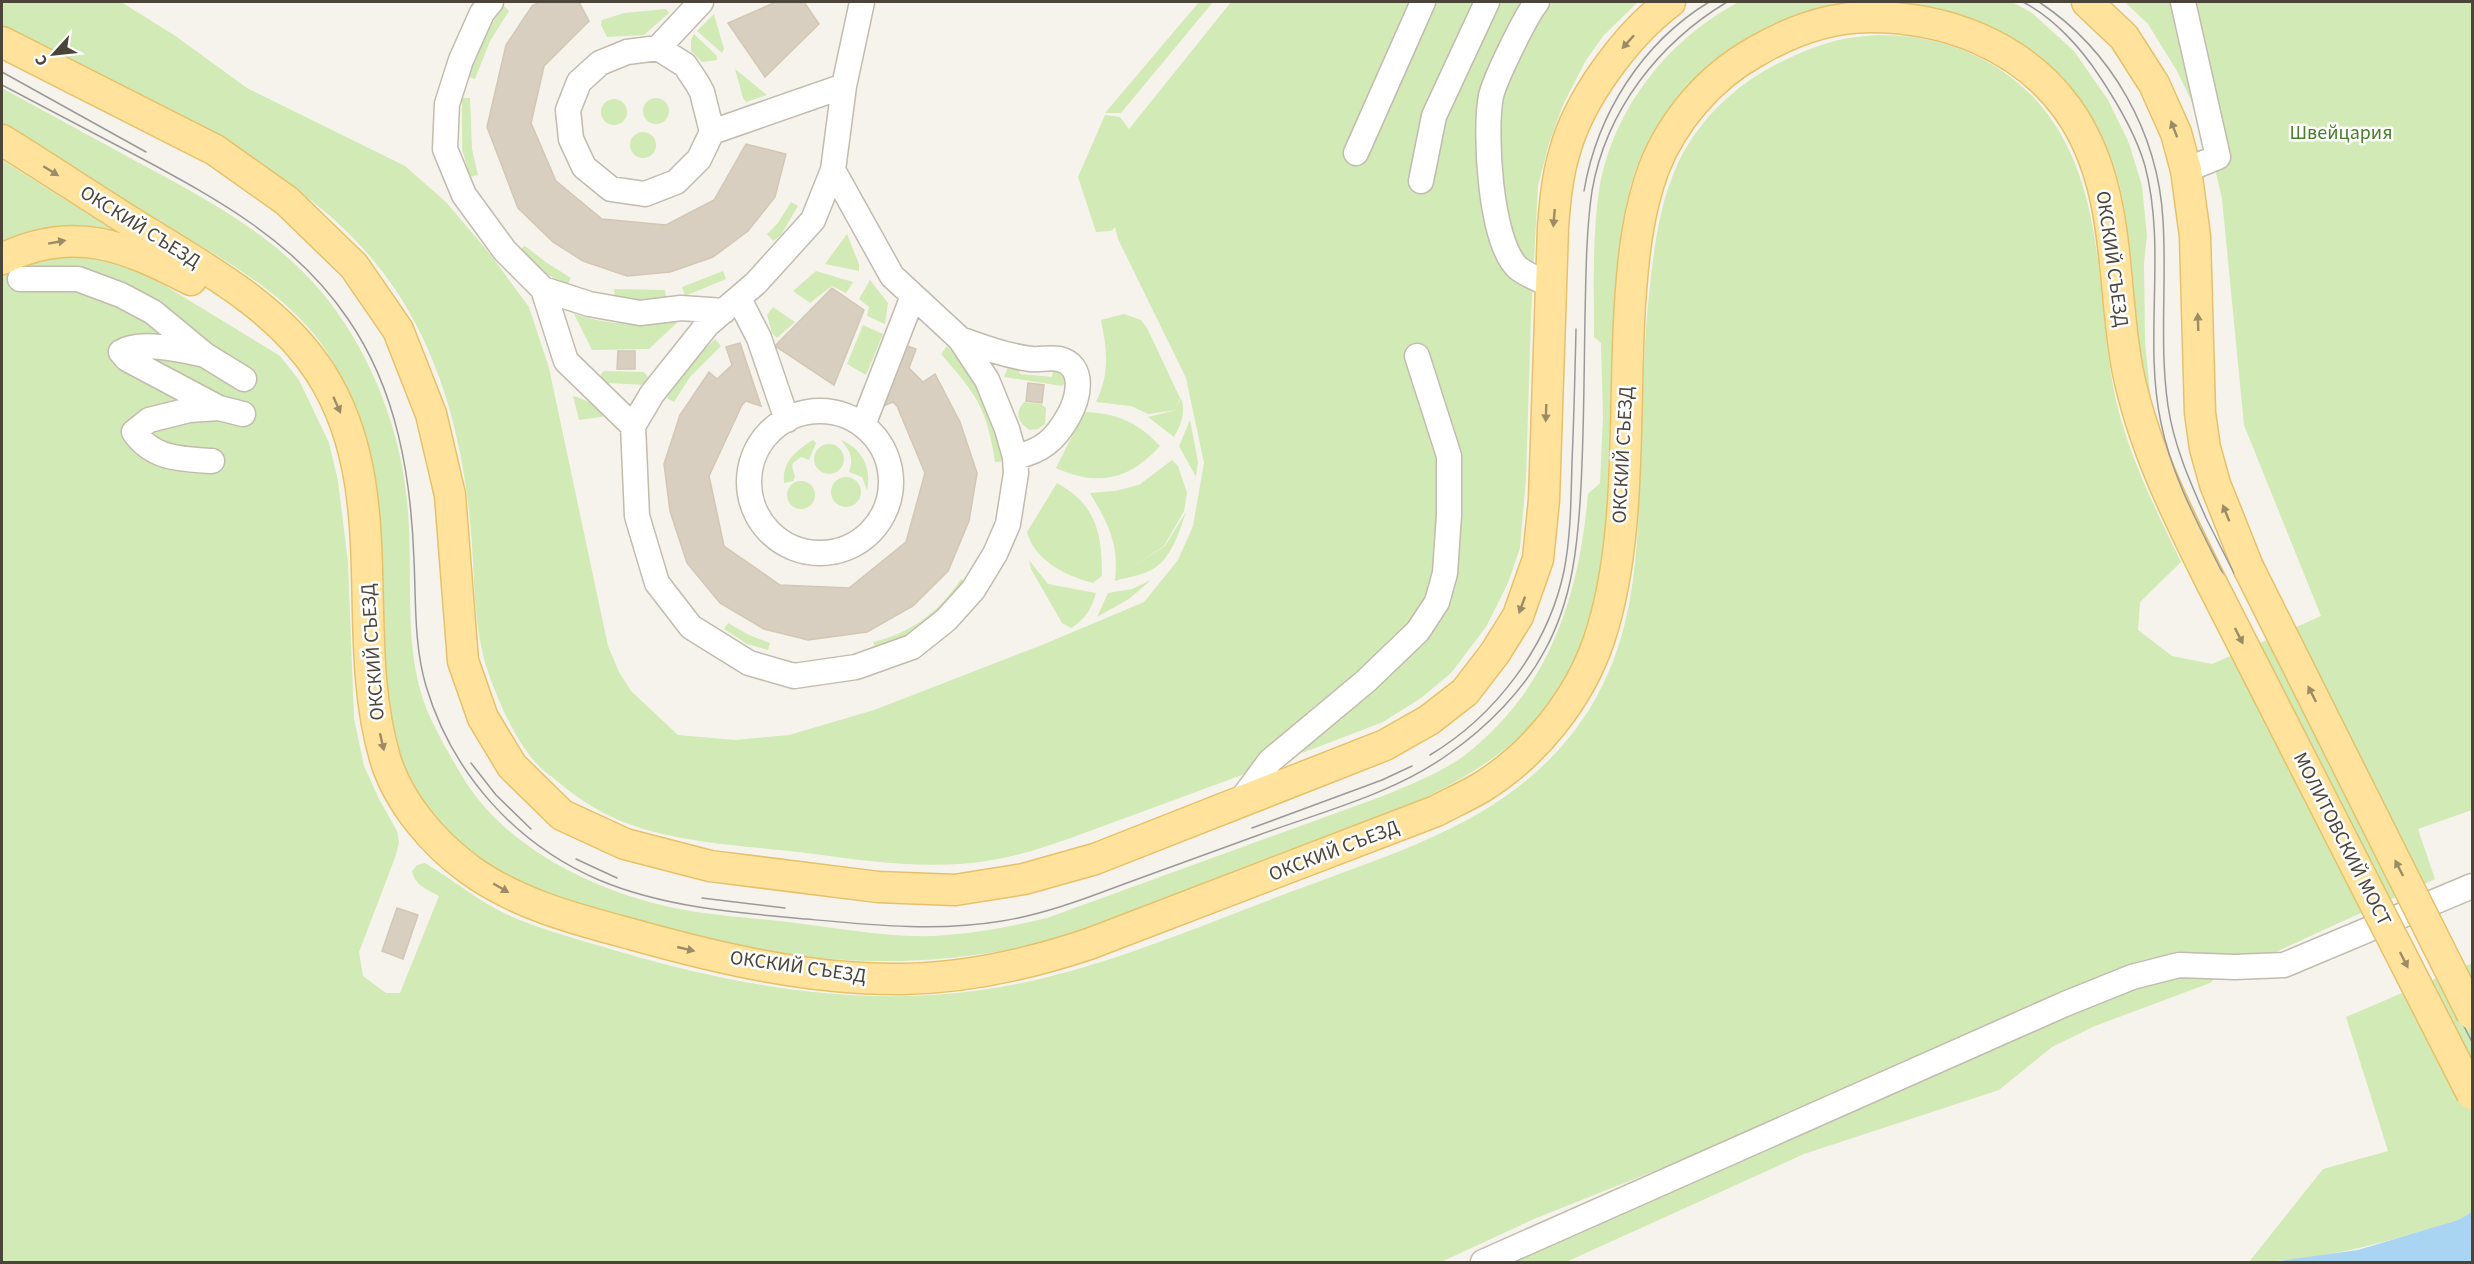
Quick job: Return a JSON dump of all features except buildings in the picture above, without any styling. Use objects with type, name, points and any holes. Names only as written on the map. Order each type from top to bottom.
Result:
[{"type":"main road","points":[[2,42],[214,150],[287,201],[354,266],[399,330],[431,414],[450,495],[463,661],[483,718],[512,766],[562,815],[625,844],[710,866],[878,887],[955,890],[1024,879],[1095,859],[1385,746],[1429,720],[1465,692],[1495,653],[1518,616],[1539,559],[1544,500],[1550,285],[1556,191],[1564,153],[1586,102],[1619,52],[1653,15],[1670,2]]},
{"type":"main road","points":[[2087,2],[2124,37],[2154,84],[2176,133],[2186,170]]},
{"type":"main road","name":"ОКСКИЙ СЪЕЗД","points":[[2,140],[224,280],[288,332],[320,372],[354,451],[362,493],[373,704],[386,761],[404,798],[423,826],[447,851],[472,871],[508,893],[568,917],[677,947],[768,968],[841,977],[906,979],[974,972],[1040,960],[1089,944],[1436,811],[1484,786],[1517,760],[1552,724],[1578,686],[1598,644],[1611,600],[1619,548],[1636,238],[1654,168],[1678,123],[1699,96],[1719,77],[1740,60],[1765,46],[1818,25],[1865,17],[1882,17],[1916,20],[1961,30],[2001,49],[2026,67],[2049,87],[2067,108],[2086,139],[2101,177],[2112,228],[2126,365],[2139,418],[2158,472],[2212,584]]},
{"type":"main road","name":"МОЛИТОВСКИЙ МОСТ","points":[[2186,170],[2195,236],[2200,414],[2205,448],[2215,484],[2248,567],[2472,1014]]},
{"type":"main road","points":[[11,269],[32,246],[70,240],[105,244],[135,252],[213,291],[262,321],[307,355]]},
{"type":"main road","name":"МОЛИТОВСКИЙ МОСТ","points":[[2212,584],[2472,1094]]},
{"type":"street","points":[[491,2],[482,13],[465,51],[447,104],[445,149],[464,195],[505,250],[543,290],[566,361],[633,426]]},
{"type":"street","points":[[658,48],[701,2]]},
{"type":"street","points":[[833,170],[892,276],[960,339],[987,381],[1016,457],[1016,473],[1008,524],[994,554],[973,590],[946,620],[912,646],[856,667],[794,676],[748,663],[691,627],[657,583],[637,516],[633,426],[652,394],[700,334],[756,284],[813,220],[833,170],[844,86],[862,2]]},
{"type":"street","points":[[1356,153],[1423,2]]},
{"type":"street","points":[[1421,181],[1434,116],[1488,2]]},
{"type":"street","points":[[1538,2],[1491,94],[1489,137],[1492,196],[1502,239],[1518,268],[1550,285]]},
{"type":"street","points":[[2183,2],[2218,157],[2186,170]]},
{"type":"street","points":[[658,48],[685,65],[697,83],[702,92],[712,132],[699,159],[676,182],[645,194],[611,189],[584,167],[571,139],[568,110],[579,82],[600,63],[627,52],[658,48]]},
{"type":"street","points":[[712,132],[844,86]]},
{"type":"street","points":[[11,269],[78,279],[121,295],[153,312],[205,355],[244,378]]},
{"type":"street","points":[[543,290],[589,304],[640,313],[731,305]]},
{"type":"street","points":[[863,425],[913,296]]},
{"type":"street","points":[[731,305],[759,338],[787,420]]},
{"type":"street","points":[[960,339],[1032,359],[1058,359],[1070,364],[1078,376],[1077,390],[1069,415],[1052,439],[1034,453],[1016,457]]},
{"type":"street","points":[[205,355],[176,348],[129,347],[121,352],[127,359],[219,408],[243,414]]},
{"type":"street","points":[[1239,803],[1270,761],[1366,681],[1418,631],[1437,602],[1446,573],[1449,456],[1417,357]]},
{"type":"street","points":[[212,461],[174,458],[144,446],[134,432],[149,420],[189,410],[219,408]]},
{"type":"street","points":[[817,410],[841,414],[863,425],[880,442],[890,465],[891,489],[885,513],[871,532],[851,547],[828,553],[804,552],[783,543],[765,528],[754,508],[749,486],[751,464],[760,443],[775,426],[795,415],[817,410]]},
{"type":"street","points":[[1483,1263],[2132,976],[2179,964],[2235,967],[2284,965],[2472,886]]},
{"type":"green space","points":[[2,2],[121,2],[174,35],[247,88],[405,166],[446,202],[490,254],[529,307],[549,368],[608,646],[619,672],[631,691],[678,735],[735,740],[789,735],[874,710],[1042,645],[1144,602],[1178,560],[1193,526],[1204,463],[1186,378],[1118,239],[1115,227],[1111,231],[1096,232],[1078,177],[1105,115],[1120,117],[1129,129],[1231,2],[1638,2],[1604,35],[1586,60],[1563,105],[1549,143],[1538,186],[1526,479],[1520,548],[1508,583],[1486,627],[1451,673],[1421,698],[1383,722],[1083,834],[1048,846],[993,860],[922,865],[736,846],[664,834],[621,821],[604,813],[564,787],[541,768],[514,731],[488,672],[477,620],[468,501],[457,438],[439,377],[427,348],[397,292],[373,260],[347,232],[291,186],[195,130],[2,30]]},
{"type":"green space","points":[[1199,2],[1213,2],[1121,113],[1105,113]]},
{"type":"green space","points":[[1739,2],[1869,2],[1804,13],[1755,33],[1705,68],[1665,113],[1649,139],[1628,197],[1620,247],[1605,532],[1597,603],[1578,653],[1546,708],[1529,727],[1491,760],[1448,786],[1402,809],[1051,941],[1008,950],[942,959],[842,960],[809,957],[712,940],[577,902],[536,888],[498,870],[463,846],[440,823],[420,797],[405,768],[394,737],[383,675],[379,515],[376,483],[370,451],[360,419],[332,360],[294,312],[245,274],[2,124],[2,88],[224,210],[273,245],[296,265],[318,287],[337,312],[352,334],[376,382],[401,459],[408,512],[413,651],[416,674],[424,702],[444,745],[468,785],[490,813],[512,833],[562,867],[590,881],[646,901],[674,908],[882,934],[948,935],[991,930],[1047,918],[1383,796],[1436,773],[1465,755],[1494,729],[1519,701],[1539,670],[1568,604],[1584,532],[1588,494],[1600,483],[1603,417],[1601,343],[1594,337],[1594,264],[1599,191],[1606,161],[1616,132],[1630,105],[1647,80],[1689,36],[1713,17]]},
{"type":"green space","points":[[1884,2],[2012,2],[2032,13],[2074,51],[2108,100],[2129,143],[2142,186],[2147,236],[2144,263],[2145,342],[2152,413],[2133,309],[2122,194],[2106,146],[2087,110],[2064,79],[2035,54],[2003,33],[1967,18],[1927,8]]},
{"type":"green space","name":"Швейцария","points":[[2125,2],[2472,2],[2472,810],[2418,829],[2435,879],[2267,956],[2174,954],[2117,970],[1662,1168],[1534,1219],[1441,1262],[2,1262],[2,273],[35,259],[75,253],[109,259],[135,269],[164,285],[280,356],[299,380],[329,443],[338,481],[348,562],[354,718],[364,766],[397,831],[399,842],[359,952],[363,976],[386,993],[400,993],[439,896],[422,887],[414,876],[412,871],[417,865],[425,863],[485,902],[520,920],[675,967],[775,987],[826,993],[877,996],[928,995],[979,990],[1065,973],[1134,951],[1386,857],[1464,822],[1500,800],[1533,775],[1563,744],[1590,708],[1605,680],[1617,652],[1631,592],[1638,531],[1648,301],[1662,209],[1670,183],[1693,137],[1705,121],[1732,94],[1762,72],[1826,43],[1882,35],[1933,41],[1958,48],[2004,72],[2024,88],[2042,107],[2063,139],[2078,173],[2089,208],[2096,245],[2109,359],[2121,418],[2143,481],[2181,562],[2140,602],[2138,630],[2172,656],[2212,664],[2321,616],[2244,425],[2222,199],[2207,133],[2177,71],[2148,24]]},
{"type":"green space","points":[[504,6],[509,11],[490,41],[475,79],[467,76],[483,36]]},
{"type":"green space","points":[[666,9],[669,13],[644,35],[607,37],[601,25],[602,20],[624,13]]},
{"type":"green space","points":[[714,14],[724,49],[722,53],[697,31]]},
{"type":"green space","points":[[694,34],[717,56],[717,60],[702,62],[691,51],[691,40]]},
{"type":"green space","points":[[735,69],[767,95],[746,102]]},
{"type":"green space","points":[[462,98],[470,98],[472,149],[478,175],[470,177],[462,149]]},
{"type":"green space","points":[[656,98],[665,102],[669,111],[665,120],[656,124],[647,120],[643,111],[647,102]]},
{"type":"green space","points":[[614,99],[623,103],[627,112],[623,121],[614,125],[605,121],[601,112],[605,103]]},
{"type":"green space","points":[[643,132],[652,136],[656,145],[652,154],[643,158],[634,154],[630,145],[634,136]]},
{"type":"green space","points":[[2,160],[132,242],[2,246]]},
{"type":"green space","points":[[791,202],[798,206],[781,235],[773,241],[767,234],[778,223]]},
{"type":"green space","points":[[847,234],[859,264],[859,271],[825,264]]},
{"type":"green space","points":[[525,246],[571,278],[567,285],[541,271],[517,251]]},
{"type":"green space","points":[[723,271],[726,279],[685,296],[682,287]]},
{"type":"green space","points":[[816,271],[853,282],[846,293],[832,286],[810,303],[793,291]]},
{"type":"green space","points":[[870,280],[888,303],[885,324],[867,316],[869,307],[859,299]]},
{"type":"green space","points":[[614,289],[665,290],[666,297],[635,301],[615,298]]},
{"type":"green space","points":[[773,307],[795,322],[777,338],[772,333],[767,315]]},
{"type":"green space","points":[[574,314],[601,321],[627,324],[680,320],[649,349],[592,350]]},
{"type":"green space","points":[[1124,314],[1141,320],[1147,328],[1180,398],[1176,409],[1181,398],[1182,418],[1174,437],[1148,417],[1176,410],[1148,414],[1131,406],[1096,402],[1104,381],[1106,361],[1101,320]]},
{"type":"green space","points":[[863,325],[883,334],[866,375],[847,364]]},
{"type":"green space","points":[[715,339],[721,346],[690,377],[674,402],[667,398],[688,366]]},
{"type":"green space","points":[[947,346],[961,361],[987,401],[1006,461],[995,462],[988,428],[978,403],[963,380],[941,354]]},
{"type":"green space","points":[[1008,367],[1019,368],[1020,374],[1052,377],[1053,369],[1062,373],[1066,382],[1062,386],[1004,377]]},
{"type":"green space","points":[[604,371],[644,372],[650,380],[646,385],[608,383],[601,379]]},
{"type":"green space","points":[[573,396],[606,410],[608,416],[579,420]]},
{"type":"green space","points":[[1024,402],[1041,404],[1046,408],[1045,424],[1038,429],[1030,430],[1020,421],[1018,414]]},
{"type":"green space","points":[[1084,412],[1106,414],[1126,420],[1160,446],[1137,466],[1112,477],[1086,477],[1056,468]]},
{"type":"green space","points":[[1190,420],[1198,462],[1196,477],[1179,446]]},
{"type":"green space","points":[[813,440],[816,443],[809,460],[801,457],[793,463],[795,477],[793,481],[784,483],[785,468],[788,462],[796,452]]},
{"type":"green space","points":[[841,440],[855,448],[864,460],[868,474],[867,490],[862,477],[849,472],[850,455]]},
{"type":"green space","points":[[829,444],[840,448],[844,459],[840,470],[829,474],[818,470],[814,459],[818,448]]},
{"type":"green space","points":[[1172,460],[1178,466],[1187,493],[1184,511],[1164,546],[1123,573],[1165,546],[1186,512],[1175,542],[1167,556],[1152,570],[1115,581],[1114,545],[1090,493],[1115,491],[1139,485]]},
{"type":"green space","points":[[846,477],[852,478],[860,486],[860,498],[852,506],[846,507],[840,506],[832,498],[831,492],[832,486],[840,478]]},
{"type":"green space","points":[[801,481],[811,485],[815,495],[811,505],[801,509],[791,505],[787,495],[791,485]]},
{"type":"green space","points":[[1057,483],[1081,501],[1094,522],[1101,547],[1102,576],[1093,583],[1072,576],[1044,559],[1036,551],[1027,532]]},
{"type":"green space","points":[[1029,560],[1048,584],[1096,593],[1087,613],[1076,625],[1071,628],[1062,623],[1031,569]]},
{"type":"green space","points":[[961,579],[970,585],[919,633],[877,651],[873,642],[899,633],[923,620],[944,601]]},
{"type":"green space","points":[[1151,580],[1129,599],[1097,617],[1108,593],[1132,589]]},
{"type":"green space","points":[[728,623],[749,635],[770,643],[768,650],[747,644],[724,629]]},
{"type":"green space","points":[[2472,963],[2472,1212],[2458,1220],[2355,1249],[2303,1258],[2249,1262],[2323,1169],[2388,1151],[2346,1017]]},
{"type":"green space","points":[[2180,972],[2221,973],[2210,983],[2095,1026],[2052,1047],[1999,1090],[1804,1154],[1566,1262],[1507,1262],[2101,997]]},
{"type":"water","points":[[2472,1212],[2472,1262],[2272,1262],[2358,1250],[2458,1220]]},
{"type":"tram line","points":[[1584,191],[1590,162],[1600,135],[1626,83],[1663,38],[1709,2]]},
{"type":"tram line","points":[[2,85],[169,173],[254,225],[305,267],[348,319],[379,375],[390,404],[405,466],[412,528],[417,639],[426,686],[437,718],[452,748],[470,776],[514,826],[540,847],[599,880],[674,903],[780,917],[904,926],[953,926],[1002,921],[1064,906],[1381,791],[1405,780],[1450,753],[1478,732],[1504,707],[1536,665],[1554,631],[1568,591],[1576,549],[1582,465],[1587,238],[1592,191],[1599,161],[1609,133],[1623,106],[1658,58],[1679,37],[1727,2]]},
{"type":"tram line","points":[[2023,2],[2056,25],[2084,55],[2113,98],[2137,142],[2145,166],[2154,229],[2156,391],[2161,423],[2172,464],[2206,541],[2472,1066]]},
{"type":"tram line","points":[[2039,2],[2088,44],[2109,69],[2141,125],[2152,156],[2163,220],[2165,383],[2174,435],[2183,464],[2206,518],[2472,1042]]},
{"type":"tram line","points":[[2,72],[146,152]]},
{"type":"tram line","points":[[1430,755],[1454,739],[1497,700],[1532,652],[1556,599],[1564,571],[1569,530],[1576,329]]},
{"type":"tram line","points":[[471,763],[496,795],[531,829]]},
{"type":"tram line","points":[[1252,828],[1382,780],[1412,766]]},
{"type":"tram line","points":[[576,859],[617,878]]},
{"type":"tram line","points":[[702,898],[785,908]]}]
